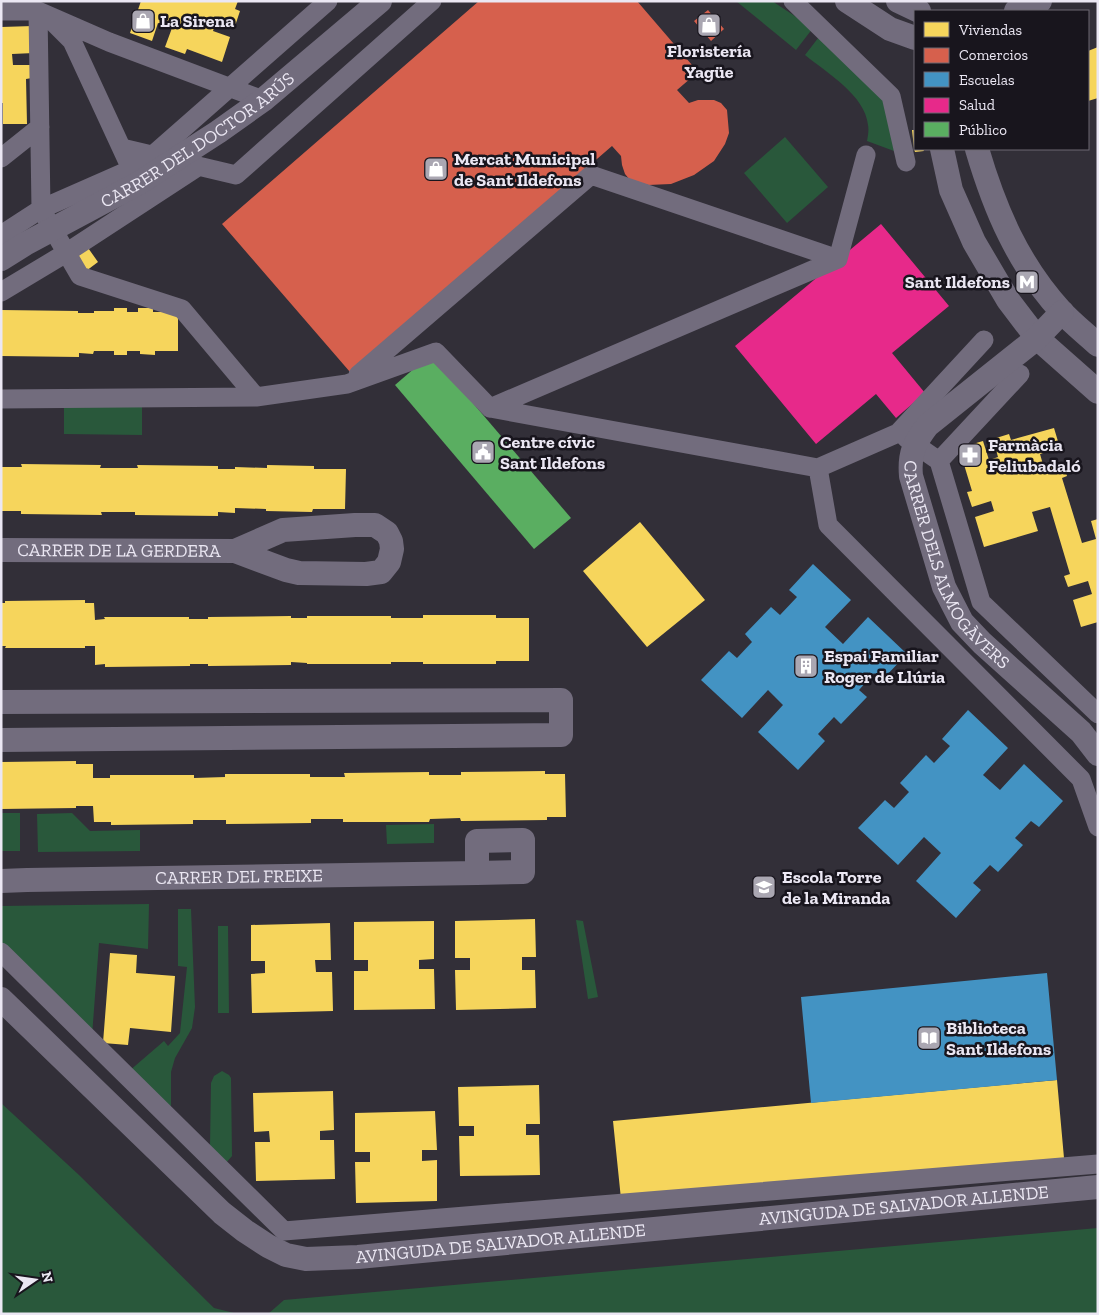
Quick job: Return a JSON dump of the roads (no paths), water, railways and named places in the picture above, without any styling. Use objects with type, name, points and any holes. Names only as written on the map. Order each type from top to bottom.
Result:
[{"type":"street","points":[[164,158],[230,87],[328,1]]},
{"type":"street","name":"CARRER DEL DOCTOR ARÚS","points":[[1,259],[53,229],[164,158],[263,100],[380,1]]},
{"type":"street","points":[[122,148],[236,175],[432,1]]},
{"type":"street","points":[[792,1],[891,96],[906,162]]},
{"type":"street","points":[[847,1],[910,43],[914,49]]},
{"type":"street","points":[[898,1],[917,10]]},
{"type":"street","points":[[1018,10],[1040,1]]},
{"type":"street","points":[[1,11],[42,14],[109,42],[263,100]]},
{"type":"street","points":[[42,14],[41,209],[80,276],[182,309],[256,397]]},
{"type":"street","points":[[1,235],[41,209],[135,176],[72,42],[42,14]]},
{"type":"street","points":[[890,29],[914,38]]},
{"type":"street","points":[[1,158],[40,127]]},
{"type":"street","points":[[942,150],[951,190],[974,242],[1008,300],[1037,338],[1098,392]]},
{"type":"street","points":[[977,150],[986,181],[1004,227],[1030,273],[1062,312],[1098,345]]},
{"type":"street","points":[[838,259],[866,155]]},
{"type":"street","points":[[1,292],[66,253],[199,166]]},
{"type":"street","points":[[347,384],[590,175],[838,259]]},
{"type":"street","points":[[490,408],[838,259]]},
{"type":"street","name":"CARRER DELS ALMOGÀVERS","points":[[1062,312],[1037,338],[928,425],[907,439],[911,453],[911,476],[944,587],[962,622],[982,643],[1081,732],[1098,754]]},
{"type":"street","points":[[1,399],[256,397],[347,384],[436,352],[490,408],[818,468],[907,439],[984,340]]},
{"type":"street","points":[[939,461],[1020,374]]},
{"type":"street","points":[[907,439],[939,461],[981,602],[1098,714]]},
{"type":"street","points":[[818,468],[828,525],[1081,779],[1098,827]]},
{"type":"street","name":"CARRER DE LA GERDERA","points":[[1,550],[236,551],[286,570],[300,573],[366,574],[381,572],[389,562],[392,549],[387,533],[375,525],[355,524],[283,530],[236,551]]},
{"type":"street","points":[[1,702],[561,700],[561,735],[1,740]]},
{"type":"street","name":"CARRER DEL FREIXE","points":[[1,881],[477,873]]},
{"type":"street","points":[[1,952],[284,1231],[1098,1164]]},
{"type":"street","name":"AVINGUDA DE SALVADOR ALLENDE","points":[[1,999],[222,1213],[268,1246],[286,1255],[306,1259],[358,1257],[1098,1187]]},
{"type":"place","name":"La Sirena","points":[[143,21]]},
{"type":"place","name":"Floristería Yagüe","points":[[709,25]]},
{"type":"place","name":"Mercat Municipal de Sant Ildefons","points":[[436,169]]},
{"type":"place","name":"Sant Ildefons","points":[[1027,282]]},
{"type":"place","name":"Centre cívic Sant Ildefons","points":[[483,452]]},
{"type":"place","name":"Farmàcia Feliubadaló","points":[[970,455]]},
{"type":"place","name":"Espai Familiar Roger de Llúria","points":[[806,666]]},
{"type":"place","name":"Escola Torre de la Miranda","points":[[764,887]]},
{"type":"place","name":"Biblioteca Sant Ildefons","points":[[929,1038]]}]
